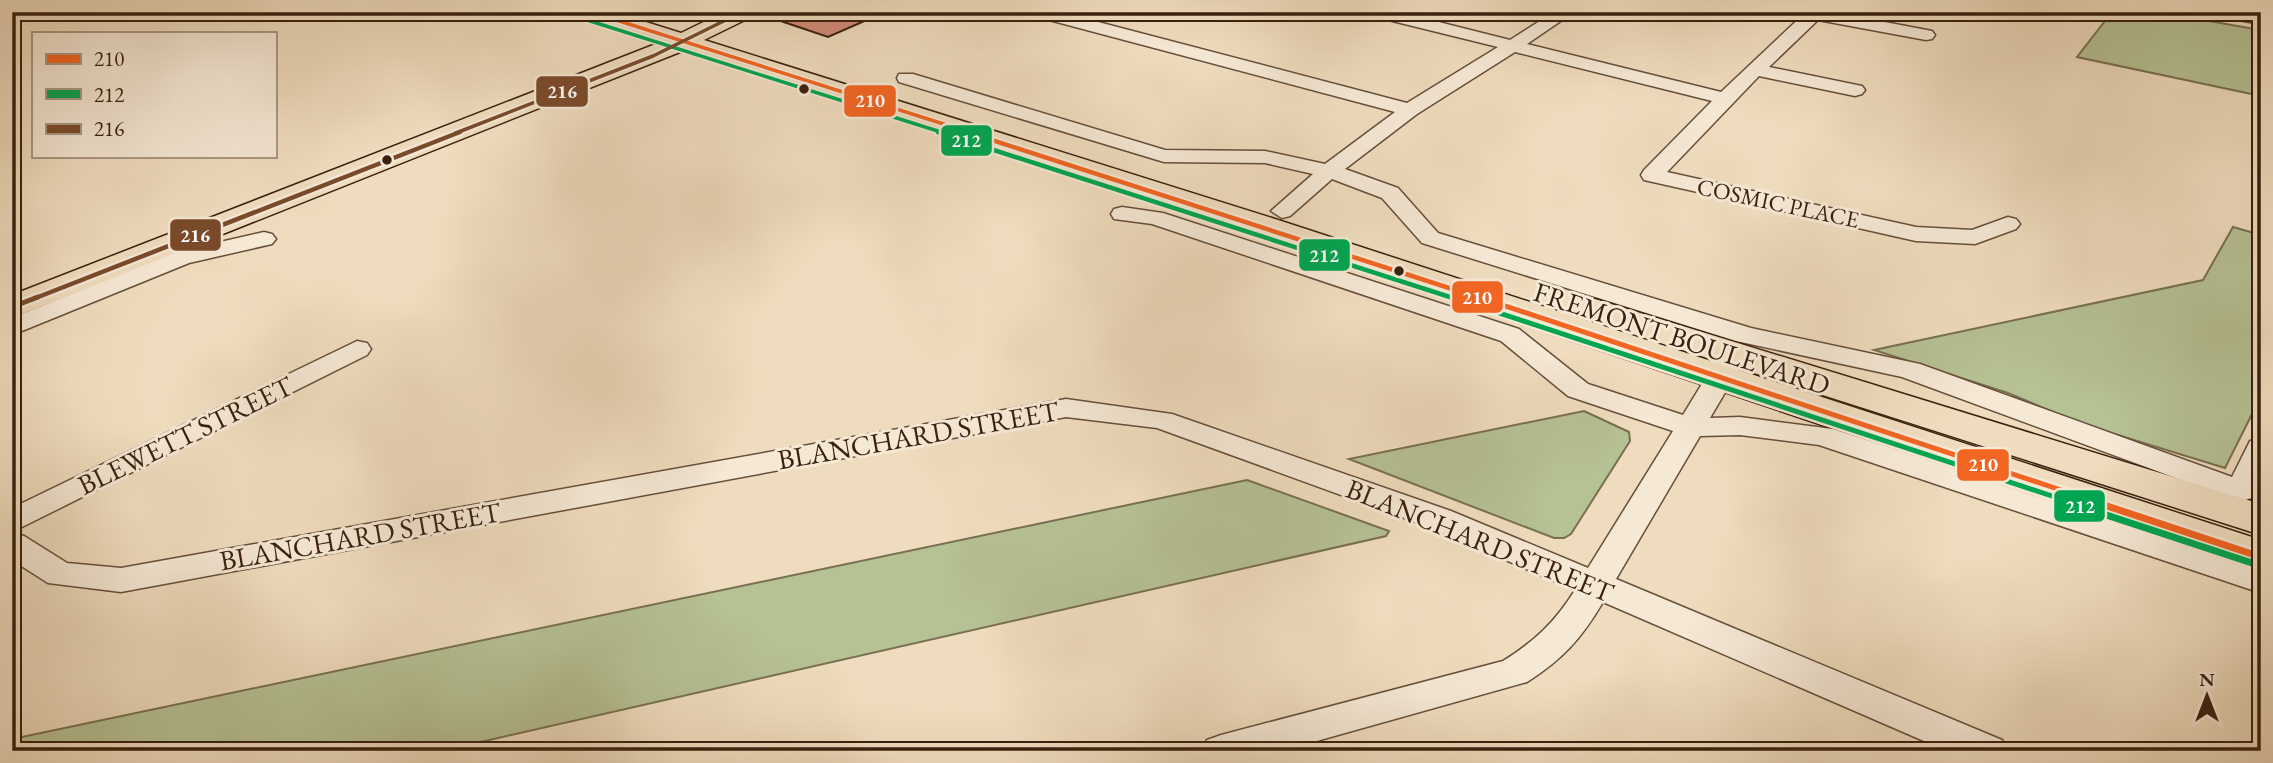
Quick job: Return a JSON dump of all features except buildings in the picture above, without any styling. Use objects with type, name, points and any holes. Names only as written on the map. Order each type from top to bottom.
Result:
[{"type":"main road","name":"FREMONT BOULEVARD","points":[[590,12],[684,24],[1726,367],[2261,557]]},
{"type":"main road","points":[[12,282],[684,24],[743,12]]},
{"type":"main road","points":[[12,307],[684,24]]},
{"type":"main road","name":"FREMONT BOULEVARD","points":[[1726,367],[2251,506]]},
{"type":"street","points":[[1378,12],[1725,99],[1815,13],[1926,35]]},
{"type":"street","points":[[1273,218],[1329,171],[1410,110],[1566,12]]},
{"type":"street","points":[[2221,12],[2261,19]]},
{"type":"street","points":[[1050,13],[1410,110]]},
{"type":"street","points":[[1755,70],[1855,90]]},
{"type":"street","name":"FREMONT BOULEVARD","points":[[906,78],[1164,156],[1265,157],[1329,171],[1390,194],[1430,238],[1745,335],[1910,370],[2251,506]]},
{"type":"street","name":"COSMIC PLACE","points":[[1725,99],[1652,176],[1916,234],[1975,237],[2008,224]]},
{"type":"street","name":"FREMONT BOULEVARD","points":[[1122,214],[1155,218],[1510,335],[1578,390],[1689,427],[1740,426],[1823,436],[2261,581]]},
{"type":"street","points":[[12,327],[181,258],[264,239]]},
{"type":"street","name":"BLEWETT STREET","points":[[12,520],[357,348]]},
{"type":"street","points":[[1221,751],[1514,672],[1546,652],[1575,619],[1726,367]]},
{"type":"street","name":"BLANCHARD STREET","points":[[12,544],[60,574],[121,579],[1066,408],[1162,420],[1440,519],[1987,751]]},
{"type":"street","points":[[2251,506],[2261,448]]},
{"type":"green space","points":[[2112,12],[2157,12],[2261,30],[2261,96],[2077,57]]},
{"type":"green space","points":[[2233,227],[2261,235],[2261,396],[2225,468],[2082,424],[2008,393],[1874,350],[2203,280]]},
{"type":"green space","points":[[1584,411],[1629,432],[1630,441],[1571,534],[1564,538],[1554,538],[1349,459]]},
{"type":"green space","points":[[1247,480],[1389,531],[1386,536],[441,751],[12,751],[12,739]]},
{"type":"transit line","name":"210","points":[[591,12],[1264,226],[2261,557]]},
{"type":"transit line","name":"216","points":[[12,307],[653,56],[742,12]]},
{"type":"transit line","name":"212","points":[[587,20],[1261,234],[2258,565]]}]
